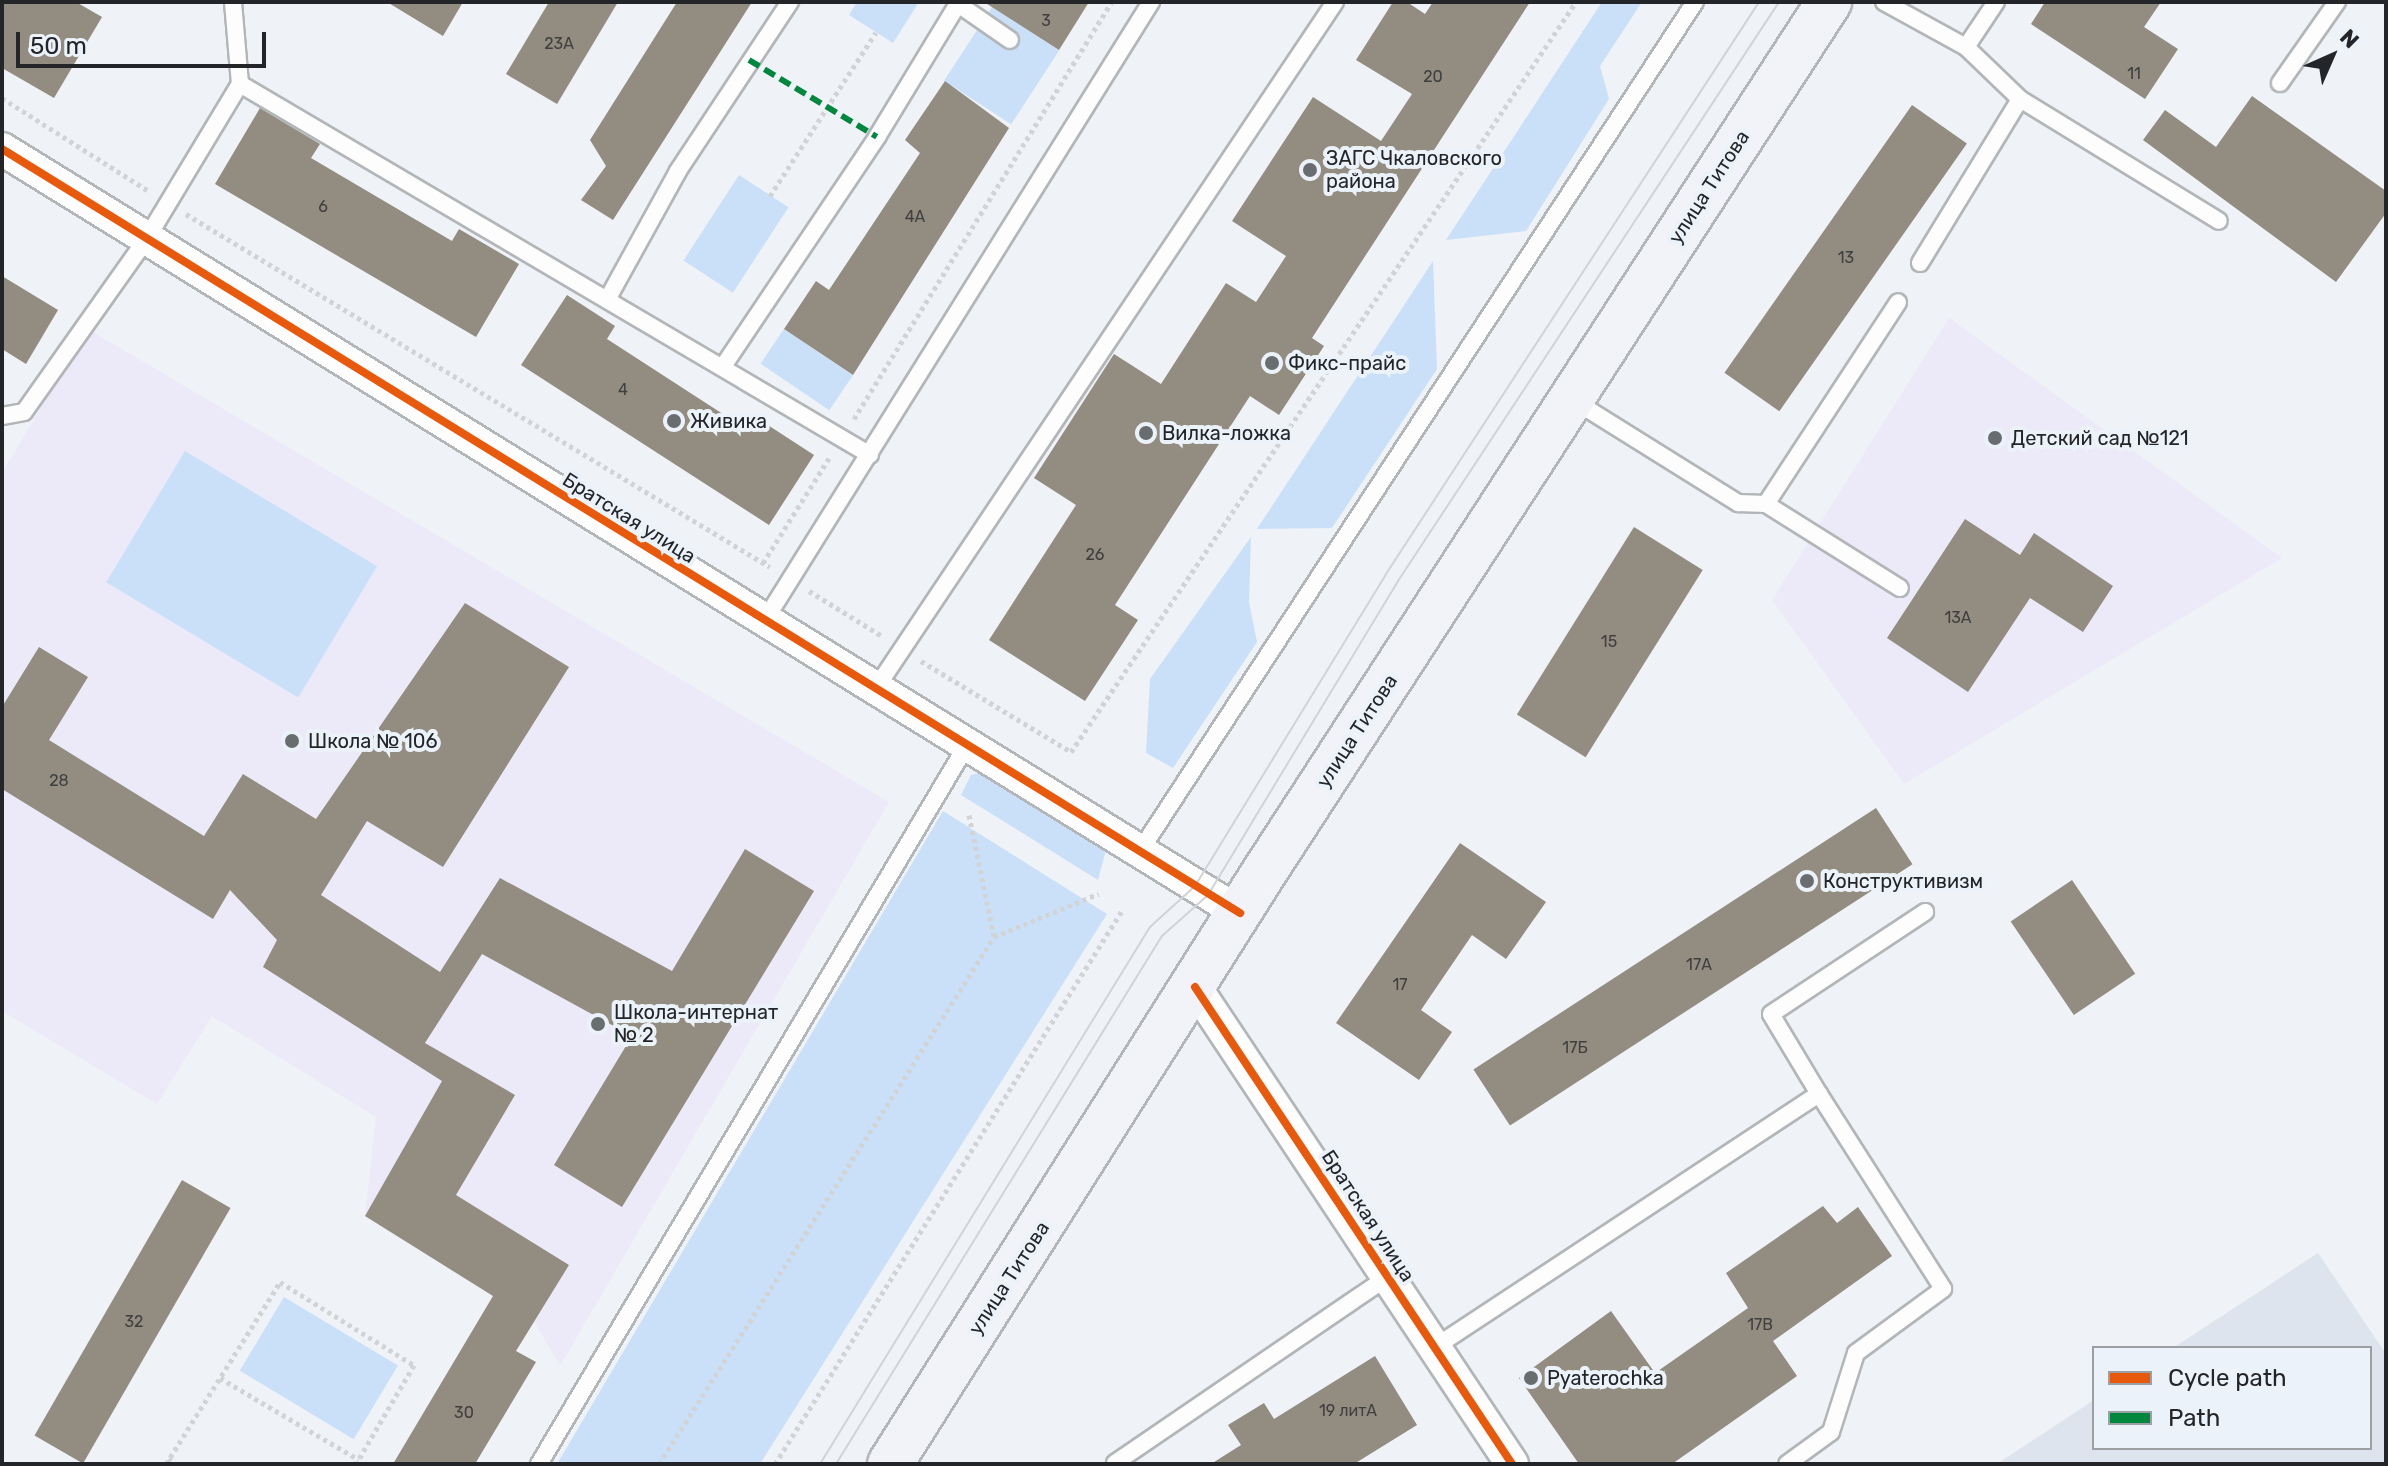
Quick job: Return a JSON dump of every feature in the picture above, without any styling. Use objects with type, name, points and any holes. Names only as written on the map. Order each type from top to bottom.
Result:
[{"type":"main road","name":"улица Титова","points":[[899,1457],[1240,913],[1829,2]]},
{"type":"street","name":"Братская улица","points":[[2,149],[1240,913]]},
{"type":"street","name":"Братская улица","points":[[1195,987],[1512,1464]]},
{"type":"lane","points":[[2,416],[24,412],[147,238],[240,84],[233,2]]},
{"type":"lane","points":[[608,298],[678,171],[790,2]]},
{"type":"lane","points":[[765,620],[1151,2]]},
{"type":"lane","points":[[876,688],[1335,2]]},
{"type":"lane","points":[[1140,851],[1695,2]]},
{"type":"lane","points":[[1884,2],[1966,47],[2020,99],[2219,221]]},
{"type":"lane","points":[[1966,47],[1996,2]]},
{"type":"lane","points":[[2280,83],[2337,2]]},
{"type":"lane","points":[[724,365],[877,137],[958,3],[1010,40]]},
{"type":"lane","points":[[240,84],[724,365],[870,455]]},
{"type":"lane","points":[[1920,263],[2020,99]]},
{"type":"lane","points":[[1766,504],[1898,302]]},
{"type":"lane","points":[[1572,399],[1738,503],[1766,504],[1900,588]]},
{"type":"lane","points":[[539,1464],[967,745]]},
{"type":"lane","points":[[1787,1464],[1831,1432],[1856,1353],[1943,1289],[1771,1014],[1925,912]]},
{"type":"lane","points":[[1435,1347],[1819,1094]]},
{"type":"lane","points":[[1115,1463],[1388,1277]]},
{"type":"path","points":[[763,563],[1112,2]]},
{"type":"path","points":[[2,98],[168,203],[1071,752],[1576,2]]},
{"type":"path","points":[[770,196],[876,32]]},
{"type":"path","points":[[969,815],[994,937]]},
{"type":"path","points":[[659,1464],[994,937],[1098,894]]},
{"type":"path","points":[[775,1464],[1123,909]]},
{"type":"path","points":[[176,1464],[167,1462],[280,1282],[414,1365],[358,1462],[220,1378]]},
{"type":"shaded area","points":[[857,2],[919,2],[893,43],[849,15]]},
{"type":"shaded area","points":[[1602,2],[1642,2],[1600,66],[1609,99],[1526,231],[1446,240]]},
{"type":"shaded area","points":[[992,7],[1059,51],[1011,124],[944,81]]},
{"type":"shaded area","points":[[739,175],[788,207],[733,293],[683,261]]},
{"type":"shaded area","points":[[1433,261],[1437,369],[1332,528],[1257,529]]},
{"type":"shaded area","name":"Детский сад №121","points":[[1949,318],[2282,558],[1904,784],[1772,600]]},
{"type":"shaded area","name":"Школа № 106","points":[[88,329],[889,802],[560,1366],[534,1321],[365,1216],[376,1117],[212,1016],[157,1104],[2,1011],[2,473]]},
{"type":"shaded area","points":[[784,329],[853,375],[829,410],[761,364]]},
{"type":"shaded area","points":[[185,451],[377,566],[298,698],[106,582]]},
{"type":"shaded area","points":[[1251,537],[1249,602],[1257,642],[1173,768],[1146,753],[1150,679]]},
{"type":"shaded area","points":[[990,770],[1107,846],[1098,880],[961,795],[971,775]]},
{"type":"shaded area","points":[[943,811],[1107,914],[760,1464],[557,1464]]},
{"type":"shaded area","points":[[2318,1253],[2386,1354],[2386,1464],[1997,1464],[2092,1401],[2092,1450],[2372,1450],[2372,1346],[2176,1346]]},
{"type":"shaded area","points":[[284,1297],[398,1366],[354,1439],[240,1371]]},
{"type":"building","points":[[2,2],[76,2],[102,17],[54,98],[2,68]]},
{"type":"building","points":[[387,2],[463,2],[443,36]]},
{"type":"building","points":[[549,2],[618,2],[557,104],[506,74]]},
{"type":"building","points":[[677,2],[752,2],[613,220],[581,200],[606,166],[590,140]]},
{"type":"building","points":[[984,2],[1089,2],[1059,50]]},
{"type":"building","points":[[1393,2],[1407,2],[1425,14],[1433,2],[1530,2],[1312,338],[1324,346],[1279,415],[1250,396],[1115,605],[1138,620],[1085,701],[989,640],[1076,505],[1034,478],[1114,354],[1161,384],[1226,283],[1256,302],[1286,256],[1232,221],[1313,97],[1381,141],[1412,94],[1356,60]]},
{"type":"building","points":[[2045,2],[2161,2],[2144,27],[2178,49],[2145,99],[2031,24]]},
{"type":"building","points":[[945,81],[1009,128],[853,375],[784,329],[816,281],[829,290],[920,153],[905,140]]},
{"type":"building","points":[[2252,96],[2386,191],[2386,213],[2336,282],[2143,140],[2165,110],[2216,147]]},
{"type":"building","points":[[1912,105],[1967,143],[1779,411],[1724,373]]},
{"type":"building","points":[[260,108],[320,144],[311,158],[452,241],[459,229],[519,264],[476,337],[215,184]]},
{"type":"building","points":[[2,276],[58,310],[26,364],[2,349]]},
{"type":"building","points":[[567,295],[615,326],[607,339],[746,429],[754,416],[814,455],[769,525],[521,365]]},
{"type":"building","points":[[1965,519],[2020,555],[2034,533],[2113,586],[2083,632],[2030,598],[1968,692],[1887,638]]},
{"type":"building","points":[[1634,527],[1703,570],[1586,757],[1517,714]]},
{"type":"building","points":[[465,603],[569,667],[443,867],[367,821],[321,895],[440,972],[500,878],[672,971],[745,849],[814,891],[622,1207],[554,1165],[632,1036],[482,954],[425,1043],[515,1095],[456,1195],[569,1265],[516,1351],[536,1362],[475,1464],[393,1464],[493,1296],[365,1216],[442,1081],[263,967],[277,940],[230,890],[213,919],[2,789],[2,707],[39,647],[88,677],[49,740],[204,836],[243,774],[316,819]]},
{"type":"building","points":[[1876,808],[1912,864],[1510,1126],[1473,1069]]},
{"type":"building","points":[[1460,843],[1546,902],[1506,959],[1472,935],[1421,1010],[1452,1032],[1419,1080],[1336,1023]]},
{"type":"building","points":[[2072,880],[2135,974],[2074,1015],[2011,921]]},
{"type":"building","points":[[182,1180],[230,1208],[83,1463],[34,1435]]},
{"type":"building","points":[[1823,1206],[1837,1223],[1858,1207],[1892,1256],[1773,1341],[1797,1376],[1672,1464],[1579,1464],[1519,1378],[1611,1311],[1655,1373],[1748,1308],[1726,1273]]},
{"type":"building","points":[[1375,1356],[1417,1425],[1354,1464],[1211,1464],[1241,1445],[1228,1425],[1264,1403],[1274,1419]]},
{"type":"tram line","points":[[820,1464],[1150,927],[1195,886],[1386,574],[1759,2]]},
{"type":"tram line","points":[[836,1464],[1162,936],[1208,895],[1398,581],[1779,2]]},
{"type":"marked path","points":[[749,60],[877,137]]},
{"type":"cycle path","points":[[2,149],[1240,913]]},
{"type":"cycle path","points":[[1195,987],[1512,1464]]},
{"type":"place","name":"ЗАГС Чкаловского района","points":[[1310,170]]},
{"type":"place","name":"Фикс-прайс","points":[[1272,363]]},
{"type":"place","name":"Живика","points":[[674,421]]},
{"type":"place","name":"Вилка-ложка","points":[[1146,433]]},
{"type":"place","name":"Детский сад №121","points":[[1995,438]]},
{"type":"place","name":"Школа № 106","points":[[292,741]]},
{"type":"place","name":"Конструктивизм","points":[[1807,881]]},
{"type":"place","name":"Школа-интернат № 2","points":[[598,1024]]},
{"type":"place","name":"Pyaterochka","points":[[1531,1378]]}]
